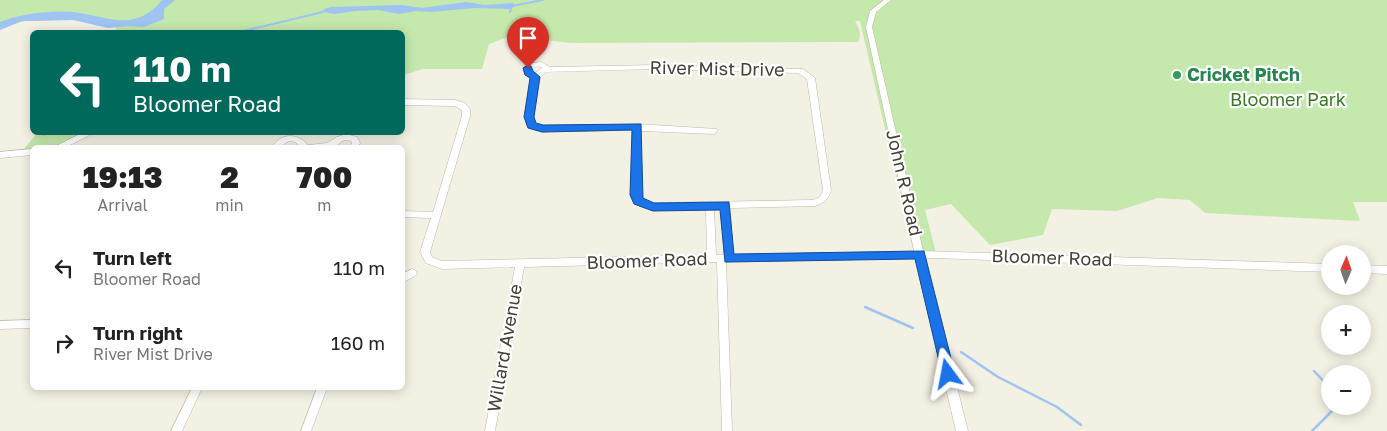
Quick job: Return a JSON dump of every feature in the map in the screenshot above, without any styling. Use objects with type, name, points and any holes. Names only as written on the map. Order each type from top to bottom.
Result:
[{"type":"street","name":"John R Road","points":[[888,0],[873,11],[868,27],[962,431]]},
{"type":"street","name":"River Mist Drive","points":[[541,64],[548,69],[664,67],[800,70],[811,78],[827,190],[825,197],[816,203],[808,204],[653,207],[638,201],[636,195],[637,127],[542,129],[533,126],[530,124],[529,117],[536,77],[527,71],[529,66],[541,64]]},
{"type":"street","points":[[536,77],[548,69]]},
{"type":"street","name":"Bloomer Road","points":[[405,102],[454,103],[462,105],[466,109],[466,116],[425,252],[426,256],[433,263],[447,266],[920,254],[1321,268]]},
{"type":"street","points":[[637,127],[714,131]]},
{"type":"street","points":[[63,145],[85,135]]},
{"type":"street","points":[[330,145],[338,139],[349,136],[356,141],[355,145]]},
{"type":"street","points":[[278,145],[282,140],[293,138],[299,140],[302,145]]},
{"type":"street","points":[[0,155],[30,152]]},
{"type":"street","points":[[725,205],[721,258],[726,431]]},
{"type":"street","points":[[710,206],[721,258]]},
{"type":"street","points":[[405,214],[435,214]]},
{"type":"street","name":"Willard Avenue","points":[[490,431],[520,264]]},
{"type":"street","points":[[1371,269],[1387,270]]},
{"type":"street","points":[[405,277],[412,273]]},
{"type":"street","points":[[0,325],[30,324]]},
{"type":"street","points":[[176,431],[195,390]]},
{"type":"street","points":[[306,431],[321,390]]},
{"type":"green space","name":"Bloomer Park","points":[[0,0],[1387,0],[1387,202],[1353,202],[1360,221],[1205,213],[1190,200],[1158,198],[1117,211],[1052,209],[1043,235],[990,245],[951,204],[925,210],[936,253],[914,253],[860,21],[855,21],[860,31],[858,42],[571,43],[510,36],[489,44],[482,69],[423,69],[405,74],[405,30],[117,30],[114,25],[56,19],[28,20],[0,29]]},
{"type":"green space","points":[[35,135],[87,135],[61,145],[30,145],[30,152],[20,154]]},
{"type":"water","points":[[162,0],[175,0],[164,9],[164,19],[144,27],[108,28],[73,20],[22,21],[0,30],[0,22],[46,12],[73,12],[109,19],[131,20],[141,17],[152,10]]},
{"type":"water","points":[[466,2],[485,5],[512,3],[517,5],[510,9],[475,8],[431,12],[416,11],[399,14],[378,10],[335,14],[323,12],[324,9],[331,7],[401,5],[422,8]]},
{"type":"waterway","points":[[517,5],[543,0]]},
{"type":"waterway","points":[[247,30],[323,12]]},
{"type":"waterway","points":[[865,307],[913,328]]},
{"type":"waterway","points":[[961,352],[998,377],[1057,407],[1081,425]]},
{"type":"waterway","points":[[1314,371],[1321,378]]},
{"type":"waterway","points":[[1312,431],[1328,415]]},
{"type":"place","name":"Cricket Pitch","points":[[1177,75]]},
{"type":"route","points":[[528,68],[528,73],[536,77],[529,117],[530,124],[542,129],[637,127],[636,195],[638,201],[653,207],[725,205],[729,258],[920,254],[948,374]]}]
